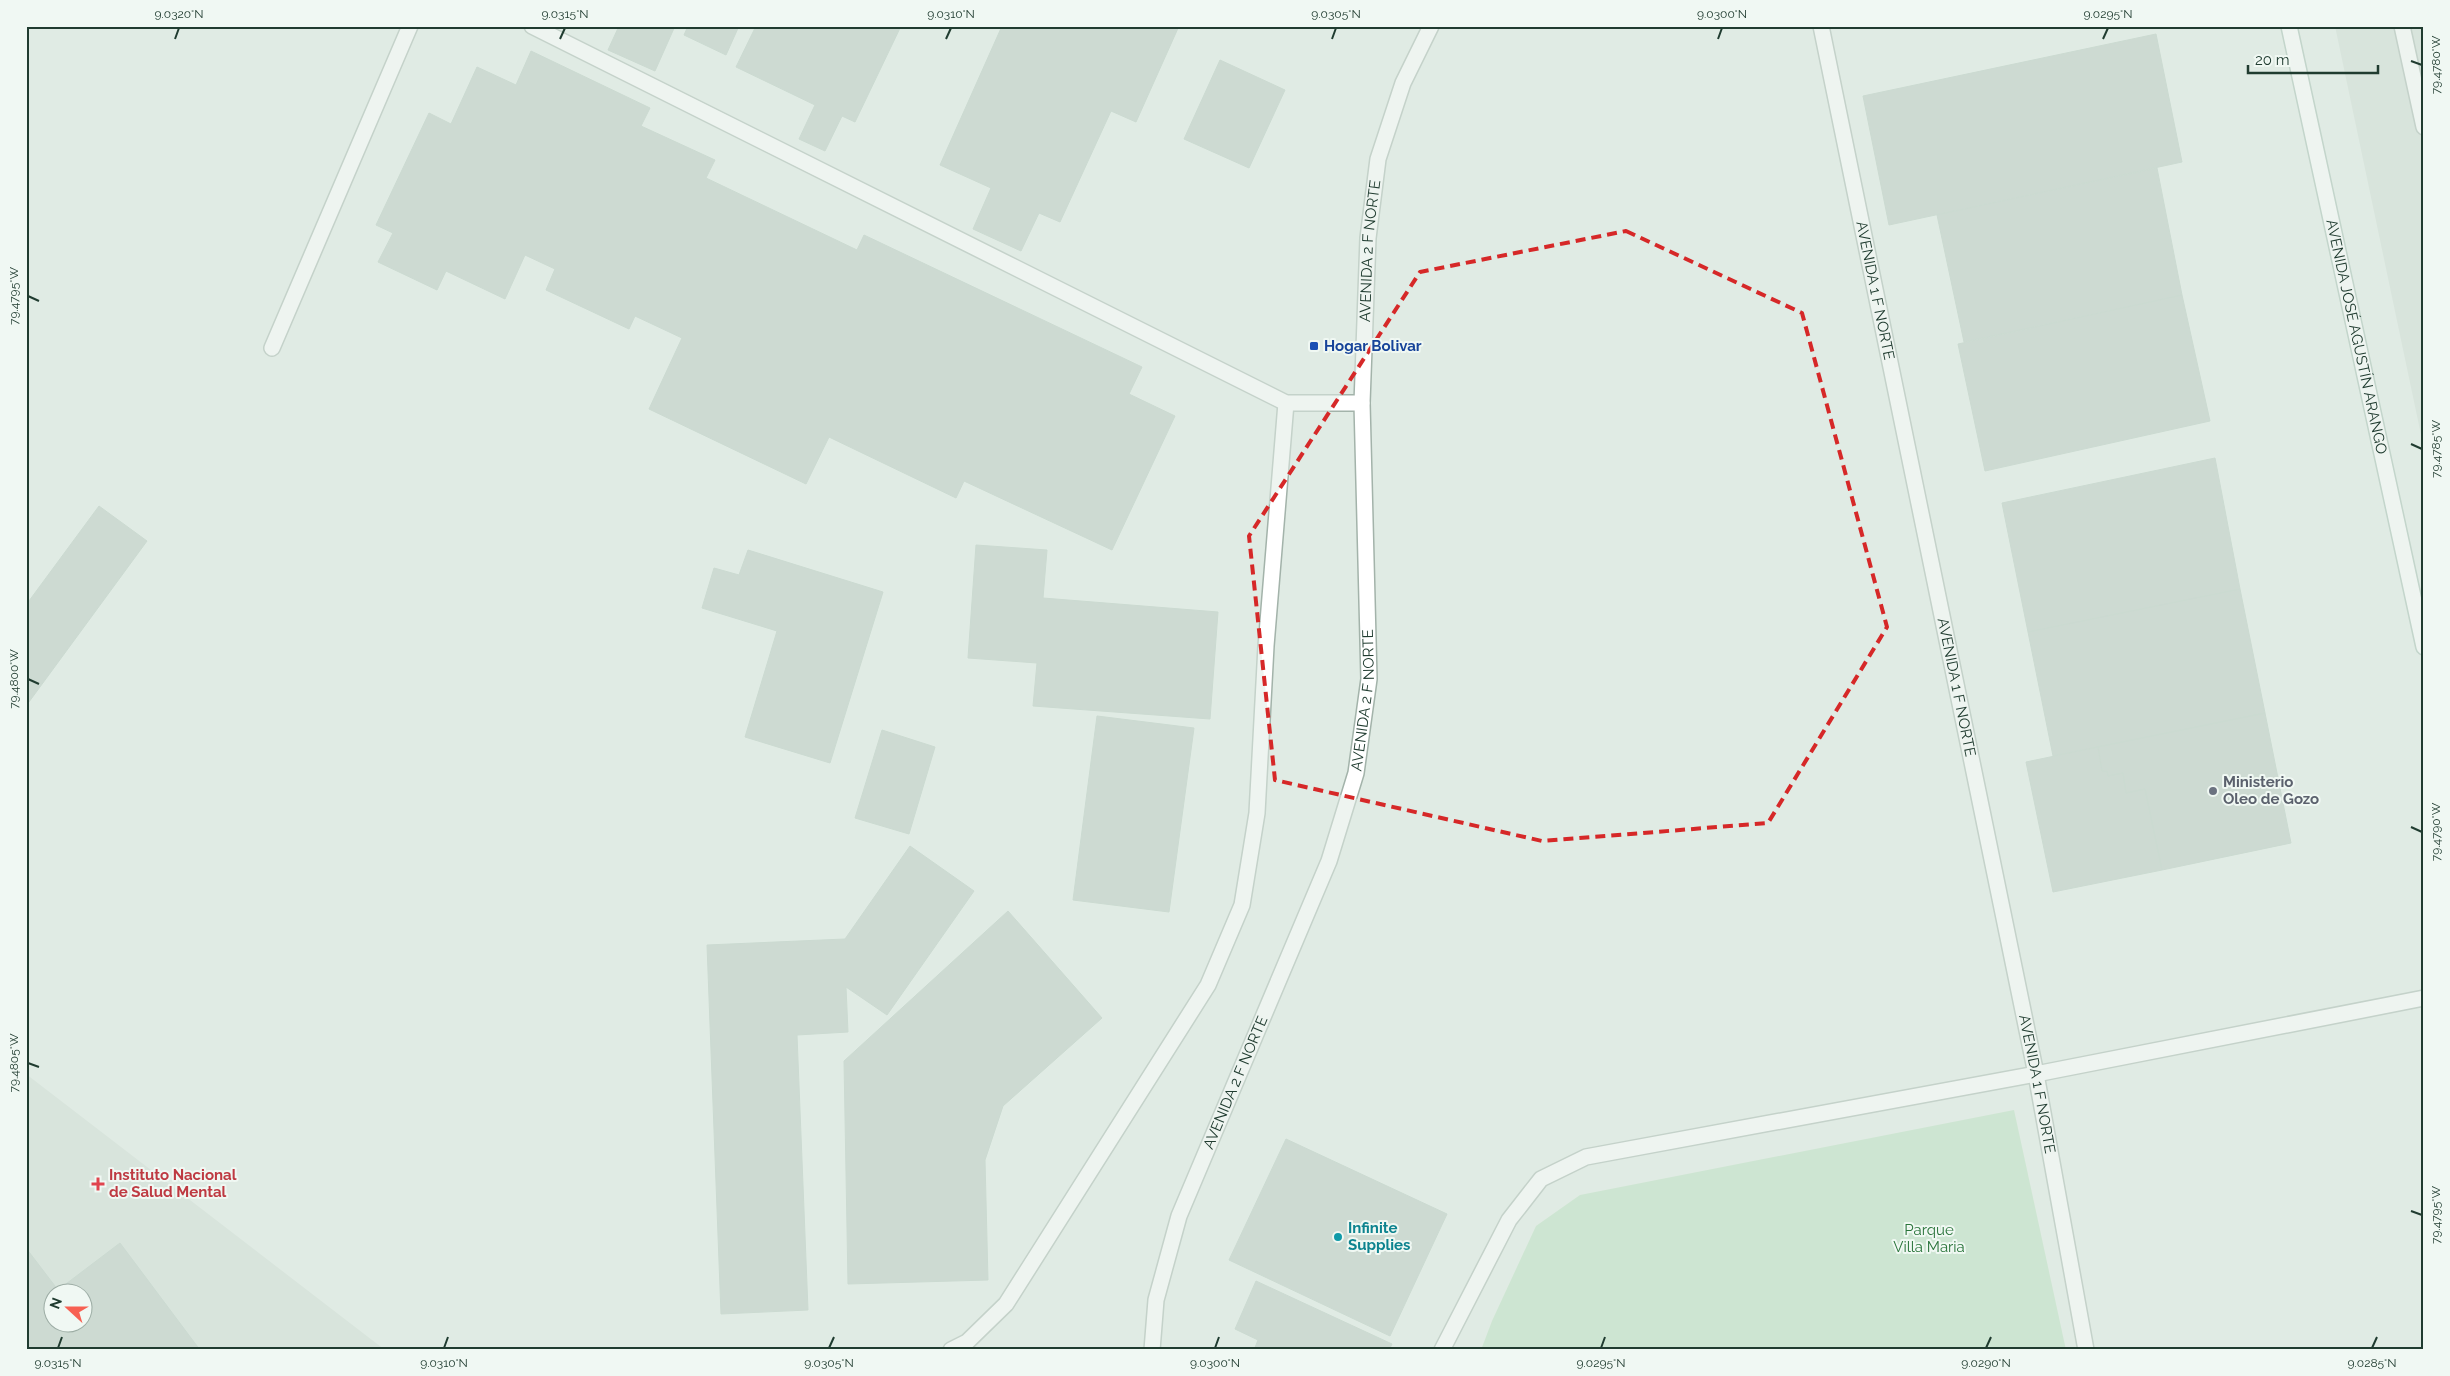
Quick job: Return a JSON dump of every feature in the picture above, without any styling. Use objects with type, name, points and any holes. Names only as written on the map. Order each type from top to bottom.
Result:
[{"type":"street","points":[[272,348],[410,26]]},
{"type":"street","points":[[532,26],[1286,403],[1362,403]]},
{"type":"street","name":"AVENIDA 2 F NORTE","points":[[1152,1350],[1156,1300],[1179,1216],[1329,861],[1356,773],[1369,679],[1362,403],[1368,238],[1378,159],[1403,83],[1431,26]]},
{"type":"street","name":"AVENIDA 1 F NORTE","points":[[1821,26],[2002,916],[2036,1074],[2086,1350]]},
{"type":"street","name":"AVENIDA JOSÉ AGUSTÍN ARANGO","points":[[2289,26],[2421,620],[2424,648]]},
{"type":"street","points":[[2402,26],[2424,127]]},
{"type":"street","points":[[951,1350],[967,1342],[1006,1304],[1208,985],[1242,906],[1257,812],[1266,646],[1286,403]]},
{"type":"street","points":[[1442,1350],[1509,1220],[1541,1179],[1586,1157],[2036,1074],[2424,998]]},
{"type":"highlighted area","points":[[1626,231],[1802,313],[1887,627],[1768,823],[1542,841],[1275,780],[1249,536],[1420,272]]},
{"type":"shaded area","points":[[2335,26],[2424,26],[2424,449]]},
{"type":"shaded area","name":"Instituto Nacional de Salud Mental","points":[[26,1074],[385,1350],[26,1350]]},
{"type":"green space","name":"Parque Villa Maria","points":[[2014,1110],[2066,1350],[1481,1350],[1492,1321],[1536,1226],[1580,1195]]},
{"type":"building","points":[[619,26],[675,26],[655,71],[608,50]]},
{"type":"building","points":[[688,26],[739,26],[726,55],[684,35]]},
{"type":"building","points":[[756,26],[901,26],[855,122],[842,116],[825,151],[799,139],[815,105],[736,67]]},
{"type":"building","points":[[1002,26],[1179,26],[1136,122],[1111,111],[1060,222],[1039,213],[1021,251],[973,229],[991,188],[940,165]]},
{"type":"building","points":[[2156,34],[2182,162],[1889,225],[1863,96]]},
{"type":"building","points":[[531,51],[650,108],[641,126],[715,160],[706,178],[857,250],[864,235],[1142,367],[1129,394],[1175,416],[1112,550],[964,481],[956,498],[829,437],[806,484],[649,409],[682,338],[635,316],[629,329],[546,290],[555,269],[525,255],[505,299],[446,271],[437,290],[378,262],[393,233],[376,225],[429,113],[451,124],[477,67],[516,85]]},
{"type":"building","points":[[1220,60],[1285,90],[1249,168],[1184,139]]},
{"type":"building","points":[[2157,168],[2182,295],[1964,342],[1937,215]]},
{"type":"building","points":[[2182,295],[2210,421],[1985,471],[1958,344]]},
{"type":"building","points":[[2215,458],[2240,589],[2028,632],[2002,503]]},
{"type":"building","points":[[99,506],[147,541],[26,706],[26,605]]},
{"type":"building","points":[[976,545],[1047,550],[1043,598],[1218,612],[1210,719],[1033,706],[1037,663],[968,658]]},
{"type":"building","points":[[748,550],[883,592],[830,763],[745,737],[777,631],[702,608],[714,568],[739,575]]},
{"type":"building","points":[[2240,589],[2265,713],[2053,756],[2028,632]]},
{"type":"building","name":"Ministerio Oleo de Gozo","points":[[2265,713],[2291,843],[2162,870],[2145,789],[2126,793],[2123,773],[2108,776],[2107,771],[2102,771],[2098,747]]},
{"type":"building","points":[[1097,716],[1194,728],[1169,912],[1073,900]]},
{"type":"building","points":[[882,730],[935,747],[909,834],[855,818]]},
{"type":"building","points":[[2098,747],[2102,771],[2107,771],[2108,776],[2123,773],[2126,793],[2145,789],[2162,870],[2053,892],[2026,762]]},
{"type":"building","points":[[910,846],[974,891],[887,1015],[846,987],[848,1032],[797,1035],[808,1310],[721,1314],[707,945],[845,939]]},
{"type":"building","points":[[1008,911],[1102,1018],[1003,1106],[985,1160],[988,1280],[848,1284],[844,1061]]},
{"type":"building","name":"Infinite Supplies","points":[[1286,1139],[1447,1214],[1390,1336],[1229,1260]]},
{"type":"building","points":[[120,1243],[200,1350],[26,1350],[26,1248],[53,1284],[42,1284],[42,1334],[92,1334],[92,1284],[66,1284]]},
{"type":"building","points":[[1256,1281],[1392,1344],[1389,1350],[1254,1350],[1258,1340],[1235,1329]]},
{"type":"place","name":"Hogar Bolivar","points":[[1314,346]]},
{"type":"place","name":"Ministerio Oleo de Gozo","points":[[2213,791]]},
{"type":"place","name":"Instituto Nacional de Salud Mental","points":[[98,1184]]},
{"type":"place","name":"Infinite Supplies","points":[[1338,1237]]}]
